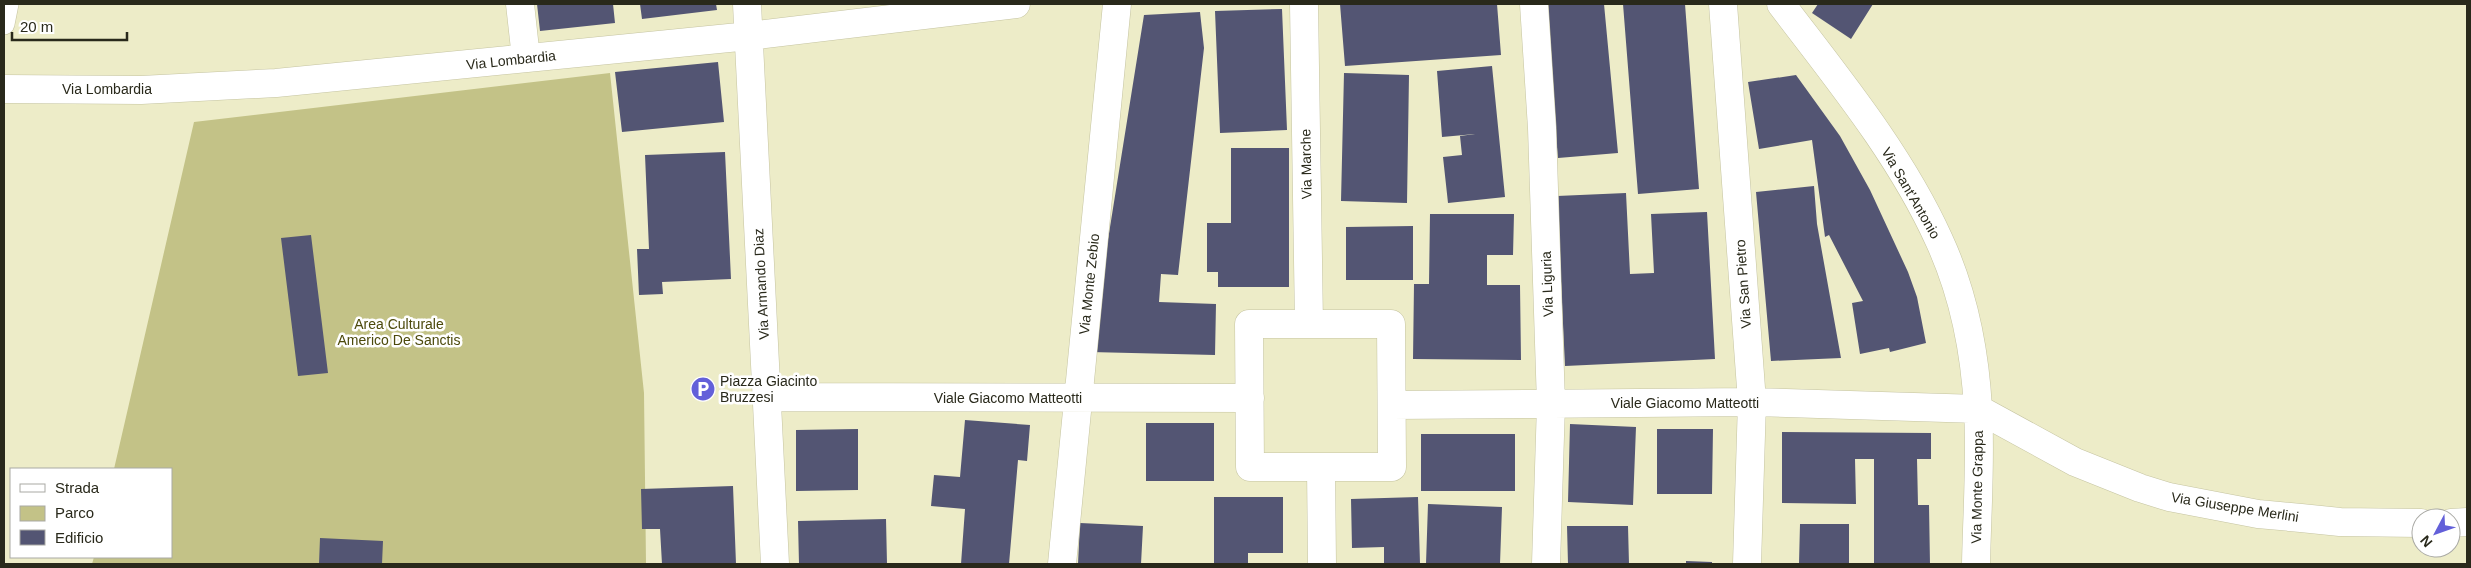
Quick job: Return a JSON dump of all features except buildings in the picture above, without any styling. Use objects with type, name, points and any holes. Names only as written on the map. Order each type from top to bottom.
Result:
[{"type":"street","points":[[520,4],[526,58]]},
{"type":"street","name":"Via Armando Diaz","points":[[746,4],[775,564]]},
{"type":"street","name":"Via Lombardia","points":[[4,89],[141,90],[230,86],[749,36],[1016,4]]},
{"type":"street","name":"Via Monte Zebio","points":[[1062,564],[1117,4]]},
{"type":"street","name":"Via Marche","points":[[1304,4],[1309,324]]},
{"type":"street","name":"Via Liguria","points":[[1534,4],[1542,128],[1551,404],[1546,564]]},
{"type":"street","name":"Via San Pietro","points":[[1723,4],[1752,402],[1747,564]]},
{"type":"street","name":"Via Sant'Antonio","points":[[1782,4],[1882,142],[1915,194],[1939,240],[1954,280],[1966,324],[1978,409]]},
{"type":"street","points":[[1249,324],[1309,324],[1391,324],[1392,467],[1250,467],[1249,324]]},
{"type":"street","name":"Viale Giacomo Matteotti","points":[[767,398],[1250,398]]},
{"type":"street","name":"Viale Giacomo Matteotti","points":[[1392,405],[1752,402],[1978,409]]},
{"type":"street","name":"Via Giuseppe Merlini","points":[[1978,409],[2075,462],[2140,488],[2169,497],[2258,514],[2340,522],[2411,523]]},
{"type":"street","name":"Via Monte Grappa","points":[[1976,564],[1978,409]]},
{"type":"street","points":[[1320,467],[1322,564]]},
{"type":"lane","points":[[4,24],[8,4]]},
{"type":"green space","name":"Area Culturale Americo De Sanctis","points":[[610,73],[644,393],[646,564],[92,564],[94,558],[172,558],[172,468],[114,468],[194,122]]},
{"type":"place","name":"Piazza Giacinto Bruzzesi","points":[[703,389]]}]
